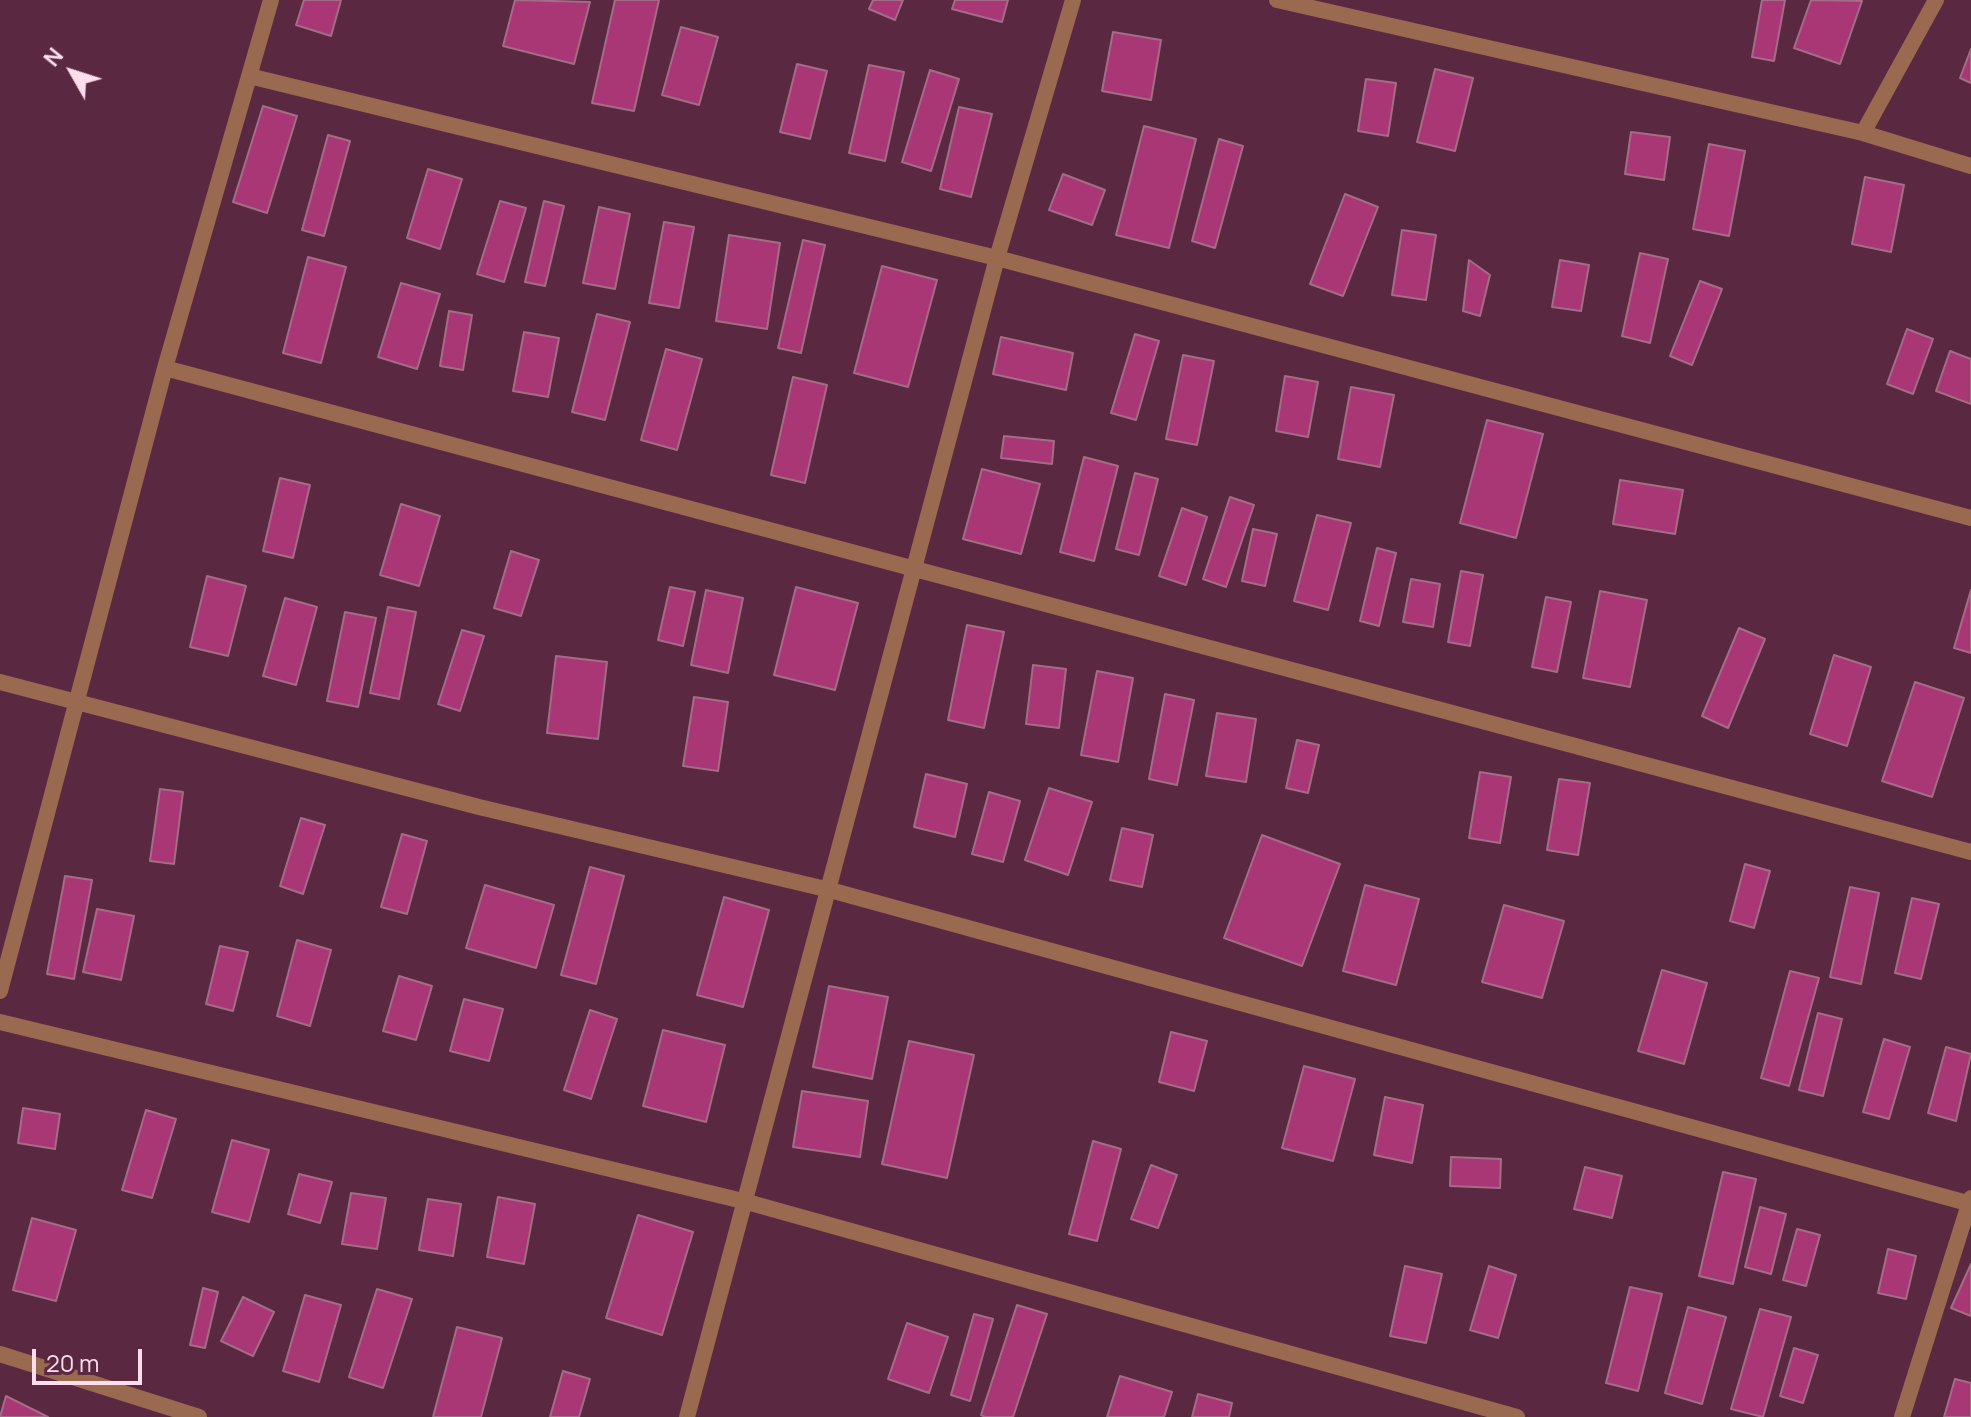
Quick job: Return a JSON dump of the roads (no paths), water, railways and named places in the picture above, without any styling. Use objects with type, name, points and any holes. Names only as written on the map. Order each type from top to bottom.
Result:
[{"type":"street","points":[[0,991],[165,368],[271,0]]},
{"type":"street","points":[[687,1417],[747,1202],[997,258],[1073,0]]},
{"type":"street","points":[[1277,0],[1863,133],[1971,166]]},
{"type":"street","points":[[1863,133],[1936,0]]},
{"type":"street","points":[[249,76],[997,258],[1971,518]]},
{"type":"street","points":[[165,368],[1971,852]]},
{"type":"street","points":[[0,682],[479,807],[830,890],[1970,1202],[1902,1417]]},
{"type":"street","points":[[0,1022],[747,1202],[1517,1417]]},
{"type":"street","points":[[0,1354],[199,1417]]}]
